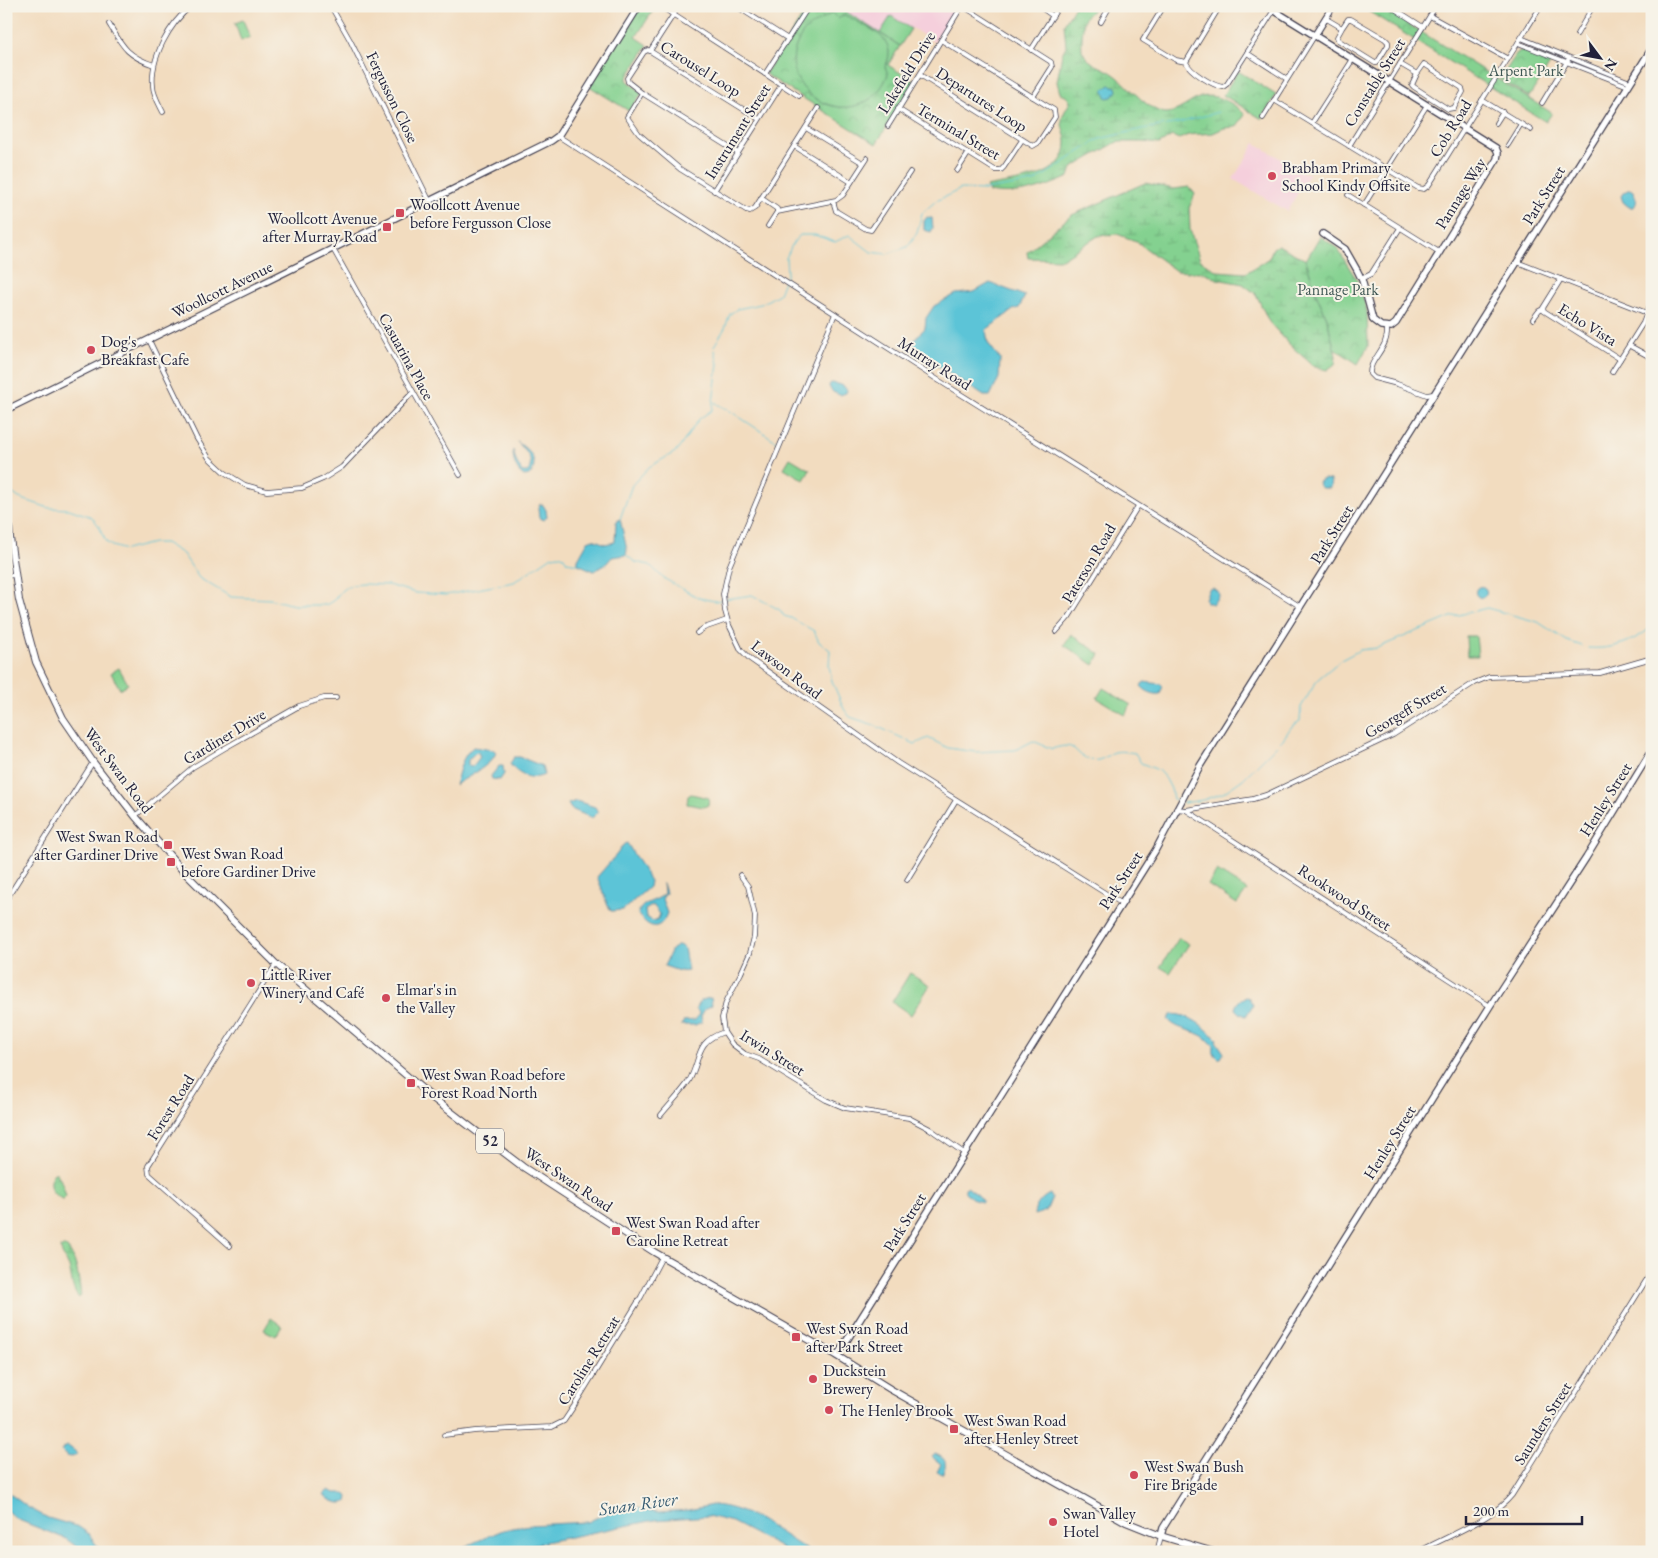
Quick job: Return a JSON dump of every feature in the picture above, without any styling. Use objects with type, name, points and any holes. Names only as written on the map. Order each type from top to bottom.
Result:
[{"type":"main road","name":"West Swan Road","points":[[6,490],[14,575],[19,600],[36,662],[63,718],[92,762],[134,816],[184,872],[276,964],[441,1104],[524,1167],[662,1257],[837,1356],[890,1389],[1126,1522],[1161,1536],[1214,1552]]},
{"type":"street","points":[[162,112],[152,87],[154,65],[169,29],[180,14],[191,6]]},
{"type":"street","name":"Fergusson Close","points":[[329,6],[350,40],[430,202]]},
{"type":"street","points":[[660,6],[800,96]]},
{"type":"street","points":[[650,51],[678,6]]},
{"type":"street","points":[[736,6],[788,39]]},
{"type":"street","points":[[765,74],[809,6]]},
{"type":"street","points":[[963,6],[1052,64],[1051,69],[1033,98]]},
{"type":"street","name":"Lakefield Drive","points":[[888,126],[963,6]]},
{"type":"street","points":[[1038,6],[1053,16]]},
{"type":"street","points":[[1031,50],[1059,6]]},
{"type":"street","points":[[1101,22],[1110,6]]},
{"type":"street","points":[[1164,6],[1143,40],[1176,60],[1186,62]]},
{"type":"street","points":[[1220,6],[1186,62],[1188,69],[1214,85],[1223,87],[1227,84],[1274,10]]},
{"type":"street","name":"Pannage Way","points":[[1268,6],[1496,148],[1498,157],[1396,323],[1388,328]]},
{"type":"street","points":[[1263,118],[1333,6]]},
{"type":"street","points":[[1390,6],[1423,27]]},
{"type":"street","name":"Constable Street","points":[[1349,146],[1436,6]]},
{"type":"street","name":"Cob Road","points":[[1274,100],[1419,189],[1426,188],[1541,6]]},
{"type":"street","points":[[1577,34],[1593,6]]},
{"type":"street","points":[[558,136],[637,8]]},
{"type":"street","points":[[1430,16],[1508,59]]},
{"type":"street","points":[[1326,18],[1342,28]]},
{"type":"street","points":[[1348,19],[1388,42],[1378,62],[1375,63],[1338,40],[1337,37],[1342,28],[1348,19]]},
{"type":"street","points":[[109,24],[127,52],[138,60],[154,65]]},
{"type":"street","points":[[1521,38],[1629,84]]},
{"type":"street","name":"Departures Loop","points":[[920,75],[1030,145],[1036,145],[1056,114],[1054,110],[941,40]]},
{"type":"street","points":[[1518,43],[1629,84]]},
{"type":"street","name":"Park Street","points":[[837,1356],[1155,851],[1200,766],[1652,48]]},
{"type":"street","name":"Carousel Loop","points":[[738,153],[642,93],[628,82],[627,78],[644,52],[648,50],[760,119]]},
{"type":"street","points":[[1247,53],[1287,79]]},
{"type":"street","points":[[1542,103],[1570,58]]},
{"type":"street","points":[[1312,123],[1353,59]]},
{"type":"street","points":[[1400,64],[1417,74]]},
{"type":"street","points":[[1424,64],[1462,88],[1463,92],[1454,108],[1448,109],[1414,87],[1412,82],[1417,74],[1424,64]]},
{"type":"street","name":"Instrument Street","points":[[714,191],[782,84]]},
{"type":"street","points":[[642,93],[628,117],[629,122],[639,134],[680,169],[750,211],[755,208],[818,108]]},
{"type":"street","points":[[1482,100],[1531,130]]},
{"type":"street","points":[[1364,205],[1428,105]]},
{"type":"street","name":"Terminal Street","points":[[898,109],[995,170],[1001,170],[1022,140]]},
{"type":"street","points":[[1496,123],[1502,112]]},
{"type":"street","points":[[1508,145],[1521,124]]},
{"type":"street","points":[[806,128],[863,163]]},
{"type":"street","name":"Woollcott Avenue","points":[[6,410],[430,202],[558,136]]},
{"type":"street","name":"Murray Road","points":[[558,136],[835,314],[1301,607]]},
{"type":"street","points":[[794,146],[851,182]]},
{"type":"street","points":[[957,171],[968,154]]},
{"type":"street","points":[[768,226],[778,212],[833,201],[843,195],[866,158]]},
{"type":"street","points":[[833,201],[836,211],[866,229],[871,230],[910,172]]},
{"type":"street","points":[[1348,195],[1440,252]]},
{"type":"street","points":[[761,198],[774,206],[778,212]]},
{"type":"street","points":[[1362,279],[1371,274],[1400,228]]},
{"type":"street","points":[[1324,234],[1345,249],[1362,279],[1374,320],[1381,326],[1388,328],[1387,341],[1369,370],[1370,374],[1374,378],[1427,395],[1433,394]]},
{"type":"street","name":"Casuarina Place","points":[[333,249],[460,475]]},
{"type":"street","points":[[1517,262],[1649,314]]},
{"type":"street","name":"Echo Vista","points":[[1534,319],[1539,311],[1543,309],[1560,279]]},
{"type":"street","points":[[1612,372],[1649,314],[1652,300]]},
{"type":"street","name":"Echo Vista","points":[[1543,309],[1620,359]]},
{"type":"street","name":"Lawson Road","points":[[835,314],[729,567],[723,594],[727,620],[741,650],[750,660],[860,738],[1121,903]]},
{"type":"street","points":[[149,340],[197,438],[210,458],[224,472],[245,485],[267,492],[302,488],[322,480],[342,467],[413,392]]},
{"type":"street","points":[[1630,346],[1652,358]]},
{"type":"street","name":"Park Street","points":[[1421,415],[1434,398],[1442,382]]},
{"type":"street","name":"Paterson Road","points":[[1056,632],[1070,617],[1138,506]]},
{"type":"street","points":[[6,576],[14,575]]},
{"type":"street","points":[[697,633],[704,628],[727,620]]},
{"type":"street","name":"Georgeff Street","points":[[1176,809],[1186,810],[1253,799],[1266,795],[1393,736],[1474,683],[1489,677],[1600,674],[1652,658]]},
{"type":"street","name":"Gardiner Drive","points":[[134,816],[193,767],[225,748],[299,706],[324,698],[336,698]]},
{"type":"street","name":"Henley Street","points":[[1158,1552],[1164,1528],[1652,750]]},
{"type":"street","points":[[6,900],[92,762]]},
{"type":"street","points":[[907,880],[956,800]]},
{"type":"street","name":"Rookwood Street","points":[[1186,810],[1490,1006]]},
{"type":"street","name":"Irwin Street","points":[[740,875],[748,886],[755,916],[754,937],[742,973],[726,1002],[722,1018],[724,1032],[732,1044],[826,1100],[845,1108],[909,1118],[930,1129],[964,1153]]},
{"type":"street","name":"Forest Road","points":[[230,1246],[149,1174],[148,1166],[276,964]]},
{"type":"street","points":[[661,1115],[687,1084],[705,1042],[714,1035],[724,1032]]},
{"type":"street","name":"Caroline Retreat","points":[[444,1435],[475,1431],[552,1427],[564,1421],[642,1297],[662,1257]]},
{"type":"street","name":"Saunders Street","points":[[1418,1552],[1491,1514],[1509,1499],[1652,1270]]},
{"type":"shaded area","points":[[835,6],[956,6],[934,42],[912,28],[900,46]]},
{"type":"shaded area","name":"Brabham Primary School Kindy Offsite","points":[[1255,143],[1304,173],[1310,173],[1287,211],[1233,179]]},
{"type":"green space","points":[[639,6],[656,6],[636,37],[648,45],[627,78],[642,93],[629,111],[589,86]]},
{"type":"green space","points":[[809,6],[837,6],[900,46],[888,65],[915,82],[876,144],[765,74]]},
{"type":"green space","points":[[1075,6],[1097,6],[1084,20],[1082,50],[1085,55],[1092,63],[1115,75],[1146,104],[1160,112],[1167,113],[1207,96],[1226,100],[1245,115],[1236,127],[1224,128],[1213,133],[1188,135],[1179,139],[1172,136],[1159,144],[1117,142],[1072,168],[1069,177],[1049,185],[1020,193],[989,192],[986,187],[1023,180],[1048,171],[1058,164],[1064,154],[1066,142],[1062,120],[1070,102],[1067,97],[1060,93],[1057,82],[1062,54],[1066,46],[1064,24]]},
{"type":"green space","points":[[1360,6],[1379,6],[1552,113],[1546,122]]},
{"type":"green space","points":[[832,13],[838,19],[844,15],[873,30],[889,49],[889,57],[885,67],[888,74],[876,93],[861,104],[843,107],[826,104],[810,95],[799,82],[794,65],[796,46],[803,33]]},
{"type":"green space","points":[[891,16],[911,29],[900,46],[880,33]]},
{"type":"green space","points":[[243,20],[250,37],[241,41],[235,23]]},
{"type":"green space","name":"Arpent Park","points":[[1523,50],[1552,61],[1529,97],[1500,79],[1518,52]]},
{"type":"green space","points":[[1238,71],[1276,95],[1262,119],[1223,95]]},
{"type":"green space","points":[[1145,183],[1174,189],[1189,187],[1195,194],[1189,208],[1190,230],[1200,260],[1217,271],[1246,273],[1269,258],[1273,248],[1278,245],[1306,260],[1316,293],[1327,318],[1336,356],[1335,364],[1327,370],[1315,367],[1291,346],[1269,322],[1256,294],[1243,284],[1217,279],[1206,273],[1176,271],[1136,241],[1117,234],[1098,236],[1062,259],[1028,258],[1027,252],[1072,215]]},
{"type":"green space","name":"Pannage Park","points":[[1320,236],[1337,248],[1357,280],[1367,310],[1368,346],[1358,364],[1334,348],[1327,318],[1316,293],[1306,260]]},
{"type":"green space","points":[[790,458],[810,470],[804,480],[784,468]]},
{"type":"green space","points":[[1071,634],[1100,654],[1094,665],[1064,645]]},
{"type":"green space","points":[[1466,636],[1476,636],[1478,656],[1467,656]]},
{"type":"green space","points":[[119,668],[128,684],[120,689],[111,673]]},
{"type":"green space","points":[[1103,688],[1131,705],[1125,715],[1097,698]]},
{"type":"green space","points":[[691,794],[709,798],[708,805],[704,807],[687,804],[688,796]]},
{"type":"green space","points":[[1217,871],[1247,890],[1237,904],[1208,885]]},
{"type":"green space","points":[[1179,938],[1189,944],[1170,973],[1160,967]]},
{"type":"green space","points":[[910,973],[930,985],[911,1015],[892,1002]]},
{"type":"green space","points":[[54,1173],[57,1173],[62,1183],[66,1196],[63,1199],[51,1189],[50,1181]]},
{"type":"green space","points":[[65,1246],[69,1250],[77,1269],[81,1296],[79,1298],[74,1291],[69,1267],[60,1248]]},
{"type":"green space","points":[[271,1318],[282,1326],[276,1336],[264,1330]]},
{"type":"water","points":[[1110,85],[1116,87],[1117,91],[1112,97],[1107,98],[1103,90]]},
{"type":"water","points":[[1630,189],[1633,191],[1636,199],[1634,207],[1629,207],[1623,202],[1621,196]]},
{"type":"water","points":[[927,217],[932,218],[933,228],[931,232],[924,230],[924,221]]},
{"type":"water","points":[[990,283],[1025,296],[1019,308],[1013,310],[986,330],[988,343],[1000,359],[999,378],[990,396],[984,396],[908,346],[925,328],[926,318],[934,306],[956,294],[974,292]]},
{"type":"water","points":[[831,383],[844,387],[847,390],[846,393],[840,395],[833,392],[829,385]]},
{"type":"water","points":[[517,442],[526,448],[532,456],[534,465],[530,475],[524,476],[518,471],[515,464],[513,450],[522,472],[528,472],[530,468],[530,460],[526,452]]},
{"type":"water","points":[[1324,479],[1331,480],[1330,488],[1319,486],[1318,482]]},
{"type":"water","points":[[540,504],[546,510],[547,517],[544,520],[539,518],[538,508]]},
{"type":"water","points":[[620,519],[627,550],[626,555],[612,557],[605,565],[594,571],[578,564],[578,559],[588,541],[593,539],[605,544],[615,542],[616,522]]},
{"type":"water","points":[[1479,587],[1483,587],[1486,592],[1485,596],[1479,597],[1476,594],[1476,590]]},
{"type":"water","points":[[1213,588],[1219,595],[1213,604],[1206,602],[1205,599],[1209,589]]},
{"type":"water","points":[[1144,682],[1161,684],[1163,686],[1160,694],[1152,693],[1141,686]]},
{"type":"water","points":[[473,747],[494,750],[496,752],[490,762],[455,785],[461,764]],"holes":[[[478,752],[480,757],[473,766],[470,767],[468,765],[468,760],[475,753]]]},
{"type":"water","points":[[514,757],[520,757],[542,766],[544,775],[530,777],[521,774],[510,764]]},
{"type":"water","points":[[499,766],[503,766],[504,774],[500,780],[492,779],[491,776]]},
{"type":"water","points":[[576,801],[595,807],[598,812],[592,818],[571,809],[568,804]]},
{"type":"water","points":[[627,843],[650,881],[649,887],[623,910],[611,911],[597,877],[624,844]]},
{"type":"water","points":[[663,883],[666,893],[662,899],[667,913],[661,924],[654,926],[646,923],[638,914],[640,910],[645,904],[664,894]],"holes":[[[653,905],[660,914],[658,919],[653,921],[646,917],[645,910]]]},
{"type":"water","points":[[679,945],[684,948],[688,971],[679,971],[664,966],[672,949]]},
{"type":"water","points":[[1246,997],[1249,998],[1253,1005],[1246,1016],[1235,1009],[1239,1001]]},
{"type":"water","points":[[711,998],[712,1005],[705,1009],[701,1016],[702,1022],[695,1025],[681,1025],[684,1021],[695,1020],[700,1014],[696,1009],[698,1004]]},
{"type":"water","points":[[1172,1014],[1186,1016],[1207,1030],[1217,1039],[1216,1041],[1224,1053],[1221,1058],[1218,1058],[1214,1051],[1214,1046],[1208,1040],[1172,1023],[1168,1019]]},
{"type":"water","points":[[967,1187],[983,1201],[974,1200],[965,1192]]},
{"type":"water","points":[[1050,1194],[1052,1198],[1046,1211],[1034,1215],[1039,1203]]},
{"type":"water","points":[[68,1446],[77,1455],[68,1456],[61,1451]]},
{"type":"water","points":[[935,1454],[942,1457],[945,1461],[942,1474],[937,1472],[941,1464],[932,1457]]},
{"type":"water","points":[[329,1490],[334,1493],[345,1493],[348,1497],[347,1502],[338,1503],[328,1499],[324,1494]]},
{"type":"water","points":[[6,1491],[29,1508],[48,1518],[79,1527],[89,1534],[101,1552],[84,1552],[66,1539],[16,1519],[6,1510]]},
{"type":"water","name":"Swan River","points":[[712,1505],[726,1507],[752,1516],[811,1552],[789,1552],[732,1522],[708,1516],[655,1520],[495,1552],[452,1552],[503,1530],[529,1525],[588,1522],[602,1515],[637,1508],[658,1512],[689,1510]]},
{"type":"waterway","points":[[620,519],[632,485],[649,467],[677,451],[699,419],[712,410],[718,364],[714,346],[725,328],[730,314],[737,309],[761,304],[779,294],[787,273],[786,258],[793,243],[800,235],[815,235],[835,242],[849,235],[871,252],[887,254],[907,247],[917,233],[922,213],[936,201],[961,189],[985,190],[1034,182],[1099,139],[1179,123],[1218,112]]},
{"type":"waterway","points":[[715,403],[776,441]]},
{"type":"waterway","points":[[12,493],[19,498],[49,508],[69,509],[92,517],[99,526],[106,542],[112,546],[125,550],[153,543],[165,543],[183,554],[199,578],[231,597],[270,599],[294,605],[326,605],[334,600],[342,590],[352,585],[363,584],[388,585],[416,593],[446,595],[514,582],[552,556],[559,555],[564,557],[567,562],[578,564]]},
{"type":"waterway","points":[[626,555],[635,562],[650,565],[663,578],[699,598],[715,601],[722,600]]},
{"type":"waterway","points":[[726,599],[752,595],[780,610],[784,616],[814,631],[819,642],[830,650],[829,666],[832,681],[844,709],[850,717],[874,725],[915,744],[928,738],[948,748],[976,752],[1015,750],[1033,741],[1052,749],[1071,747],[1085,758],[1091,760],[1102,759],[1115,752],[1135,753],[1141,763],[1158,770],[1166,779],[1173,799],[1179,801]]},
{"type":"waterway","points":[[1183,803],[1203,800],[1223,793],[1243,779],[1283,739],[1292,726],[1300,721],[1301,707],[1318,679],[1341,660],[1360,650],[1377,648],[1451,617],[1487,608],[1538,622],[1567,641],[1582,646]]},
{"type":"waterway","points":[[1588,648],[1606,648],[1622,644],[1638,637],[1652,627]]},
{"type":"place","name":"Brabham Primary School Kindy Offsite","points":[[1272,176]]},
{"type":"place","name":"Woollcott Avenue before Fergusson Close","points":[[400,213]]},
{"type":"place","name":"Woollcott Avenue after Murray Road","points":[[387,227]]},
{"type":"place","name":"Dog's Breakfast Cafe","points":[[91,350]]},
{"type":"place","name":"West Swan Road after Gardiner Drive","points":[[168,845]]},
{"type":"place","name":"West Swan Road before Gardiner Drive","points":[[171,862]]},
{"type":"place","name":"Little River Winery and Café","points":[[251,983]]},
{"type":"place","name":"Elmar's in the Valley","points":[[386,998]]},
{"type":"place","name":"West Swan Road before Forest Road North","points":[[411,1083]]},
{"type":"place","name":"West Swan Road after Caroline Retreat","points":[[616,1231]]},
{"type":"place","name":"West Swan Road after Park Street","points":[[796,1337]]},
{"type":"place","name":"Duckstein Brewery","points":[[813,1379]]},
{"type":"place","name":"The Henley Brook","points":[[829,1410]]},
{"type":"place","name":"West Swan Road after Henley Street","points":[[954,1429]]},
{"type":"place","name":"West Swan Bush Fire Brigade","points":[[1134,1475]]},
{"type":"place","name":"Swan Valley Hotel","points":[[1053,1522]]}]
